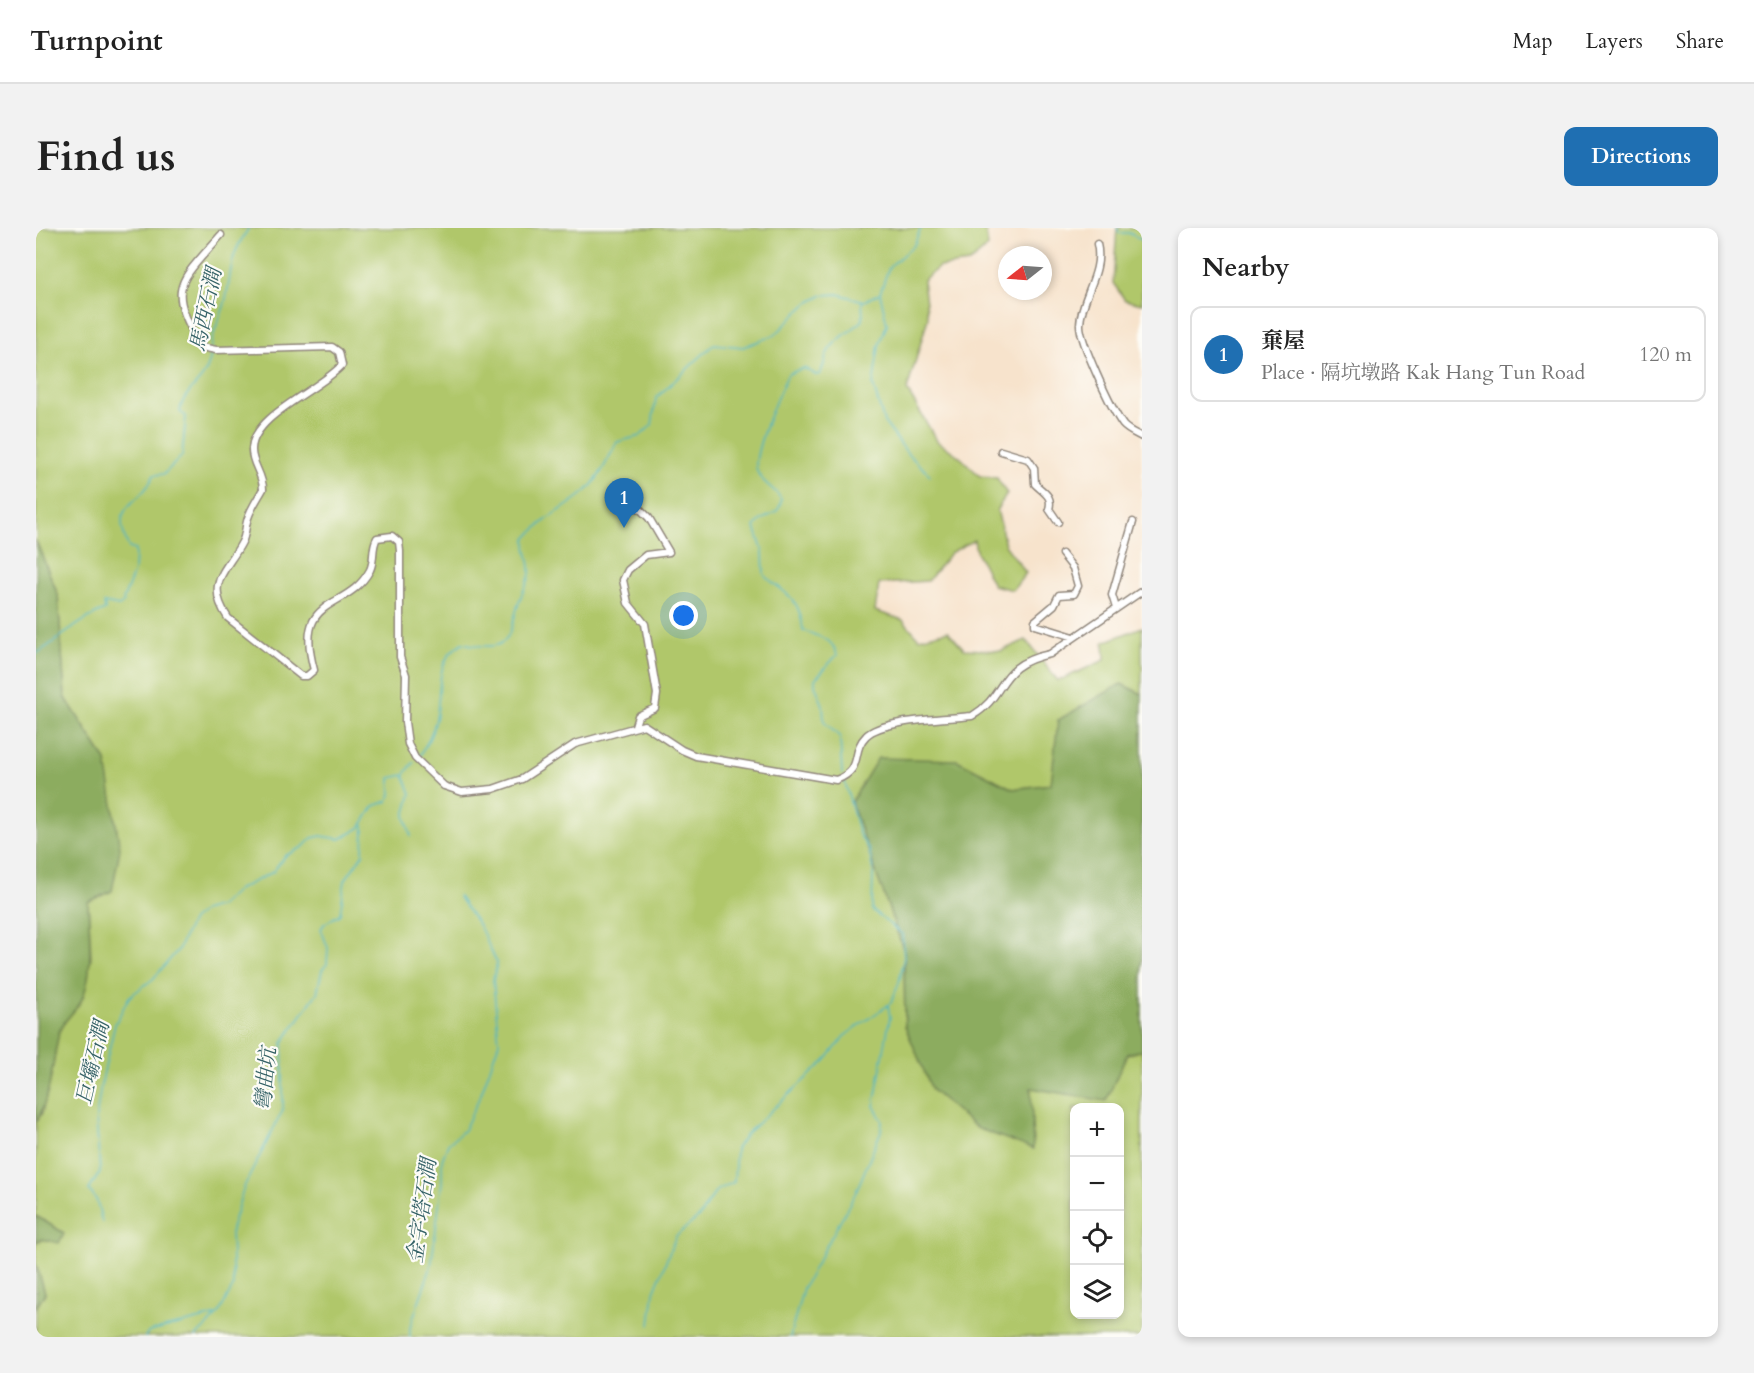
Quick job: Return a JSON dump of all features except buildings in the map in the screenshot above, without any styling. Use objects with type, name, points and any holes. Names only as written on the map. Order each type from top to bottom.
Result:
[{"type":"street","points":[[220,234],[190,269],[179,296],[183,315],[201,347],[211,349],[332,347],[339,352],[342,365],[263,423],[253,438],[253,460],[263,489],[247,519],[243,541],[227,562],[219,581],[218,598],[228,618],[301,676],[307,676],[314,670],[308,639],[321,609],[371,569],[374,544],[377,538],[392,536],[399,542],[400,551],[400,657],[406,675],[405,722],[408,744],[415,758],[444,786],[462,792],[493,789],[522,779],[575,744],[635,726],[649,726],[682,750],[696,756],[836,780],[848,776],[854,769],[861,743],[869,733],[891,725],[972,717],[983,709],[1013,669],[1033,657],[1050,654],[1142,591]]},
{"type":"street","points":[[1097,244],[1099,251],[1093,282],[1079,325],[1104,395],[1124,426],[1142,437]]},
{"type":"street","points":[[1001,451],[1028,459],[1033,464],[1035,484],[1049,497],[1052,502],[1050,509],[1058,522]]},
{"type":"street","points":[[629,498],[649,518],[669,552],[646,555],[628,570],[623,580],[628,603],[645,624],[657,694],[655,708],[638,716],[635,726]]},
{"type":"street","points":[[1116,608],[1112,595],[1133,522]]},
{"type":"street","points":[[1062,554],[1073,568],[1078,586],[1074,594],[1059,595],[1054,605],[1035,621],[1035,625],[1074,638]]},
{"type":"green space","points":[[36,228],[975,228],[986,232],[988,247],[969,263],[939,267],[923,280],[928,318],[907,390],[937,441],[959,456],[980,476],[997,478],[1007,494],[997,509],[1005,545],[1026,573],[1013,590],[993,585],[976,551],[974,540],[950,553],[928,581],[879,584],[875,611],[903,620],[919,638],[948,631],[964,649],[1001,651],[1026,640],[1058,681],[1105,660],[1104,642],[1142,627],[1142,694],[1121,684],[1052,784],[1013,789],[957,760],[851,802],[904,951],[905,1026],[1031,1088],[1142,1050],[1142,1337],[36,1337],[36,1308],[45,1293],[36,1264],[36,1242],[64,1233],[36,1216],[36,1123],[42,1113],[51,1077],[59,1029],[81,1002],[91,957],[88,902],[106,761],[65,697],[58,595],[36,541]]},
{"type":"green space","points":[[1117,228],[1142,228],[1142,304],[1125,300],[1113,283]]},
{"type":"green space","points":[[36,541],[58,595],[65,697],[106,761],[120,849],[112,891],[88,902],[90,954],[88,980],[80,1003],[60,1029],[48,1091],[36,1123]]},
{"type":"green space","points":[[1121,684],[1142,694],[1142,1050],[1127,1054],[1106,1101],[1031,1088],[1033,1149],[977,1128],[932,1090],[905,1026],[904,951],[851,802],[878,758],[957,760],[1013,789],[1051,784],[1058,720]]},
{"type":"green space","points":[[36,1216],[64,1233],[59,1243],[41,1239],[36,1242]]},
{"type":"green space","points":[[36,1264],[45,1293],[36,1308]]},
{"type":"waterway","name":"馬西石澗","points":[[211,348],[213,335],[225,305],[234,255],[249,228]]},
{"type":"waterway","points":[[921,228],[914,245],[889,267],[880,293],[887,324],[879,345],[873,385],[884,422],[908,454],[930,475]]},
{"type":"waterway","points":[[1117,228],[1119,233],[1129,233],[1142,240]]},
{"type":"waterway","points":[[419,757],[435,724],[440,677],[453,650],[462,643],[479,646],[500,644],[510,633],[530,575],[526,539],[539,526],[589,488],[603,469],[617,442],[640,436],[652,425],[656,398],[714,344],[743,347],[775,335],[805,305],[823,295],[838,294],[864,301],[880,293]]},
{"type":"waterway","points":[[842,774],[840,737],[824,722],[823,705],[815,685],[815,679],[837,655],[832,644],[824,638],[803,630],[801,618],[791,597],[764,575],[763,552],[755,527],[762,519],[775,513],[781,499],[759,475],[756,463],[767,423],[788,374],[804,368],[816,375],[820,374],[833,345],[863,320],[862,301]]},
{"type":"waterway","name":"馬西石澗","points":[[36,654],[78,624],[105,610],[104,603],[119,606],[124,602],[134,572],[135,550],[129,548],[123,533],[124,513],[148,486],[154,475],[164,474],[182,456],[186,416],[180,412],[182,403],[205,372],[211,352]]},
{"type":"waterway","name":"巨壩石澗","points":[[102,1222],[97,1201],[89,1190],[100,1172],[96,1118],[115,1024],[129,997],[153,979],[178,950],[192,920],[203,911],[220,906],[237,890],[273,872],[285,856],[303,847],[312,838],[321,836],[340,839],[360,828],[374,806],[388,801],[391,795],[390,778],[404,775],[414,762]]},
{"type":"waterway","points":[[404,775],[411,794],[405,816],[411,836]]},
{"type":"waterway","points":[[650,1325],[654,1292],[676,1236],[699,1217],[716,1191],[734,1182],[736,1149],[746,1134],[823,1063],[847,1034],[891,1003],[899,983],[904,957],[902,934],[872,910],[873,871],[869,850],[859,834],[844,779]]},
{"type":"waterway","name":"彎曲坑","points":[[145,1337],[149,1332],[218,1315],[233,1287],[231,1229],[244,1187],[283,1110],[283,1042],[317,993],[322,970],[327,964],[328,948],[321,929],[324,924],[340,914],[345,880],[363,854],[364,825]]},
{"type":"waterway","name":"金字塔石澗","points":[[410,1337],[410,1327],[431,1267],[442,1182],[442,1160],[448,1144],[464,1130],[481,1094],[499,1042],[493,980],[497,963],[480,927],[458,896]]},
{"type":"waterway","points":[[790,1337],[803,1288],[856,1192],[881,1131],[882,1120],[874,1106],[890,1017],[888,1005]]},
{"type":"waterway","name":"彎曲坑","points":[[195,1337],[216,1317]]},
{"type":"place","name":"棄屋","points":[[624,528]]}]
